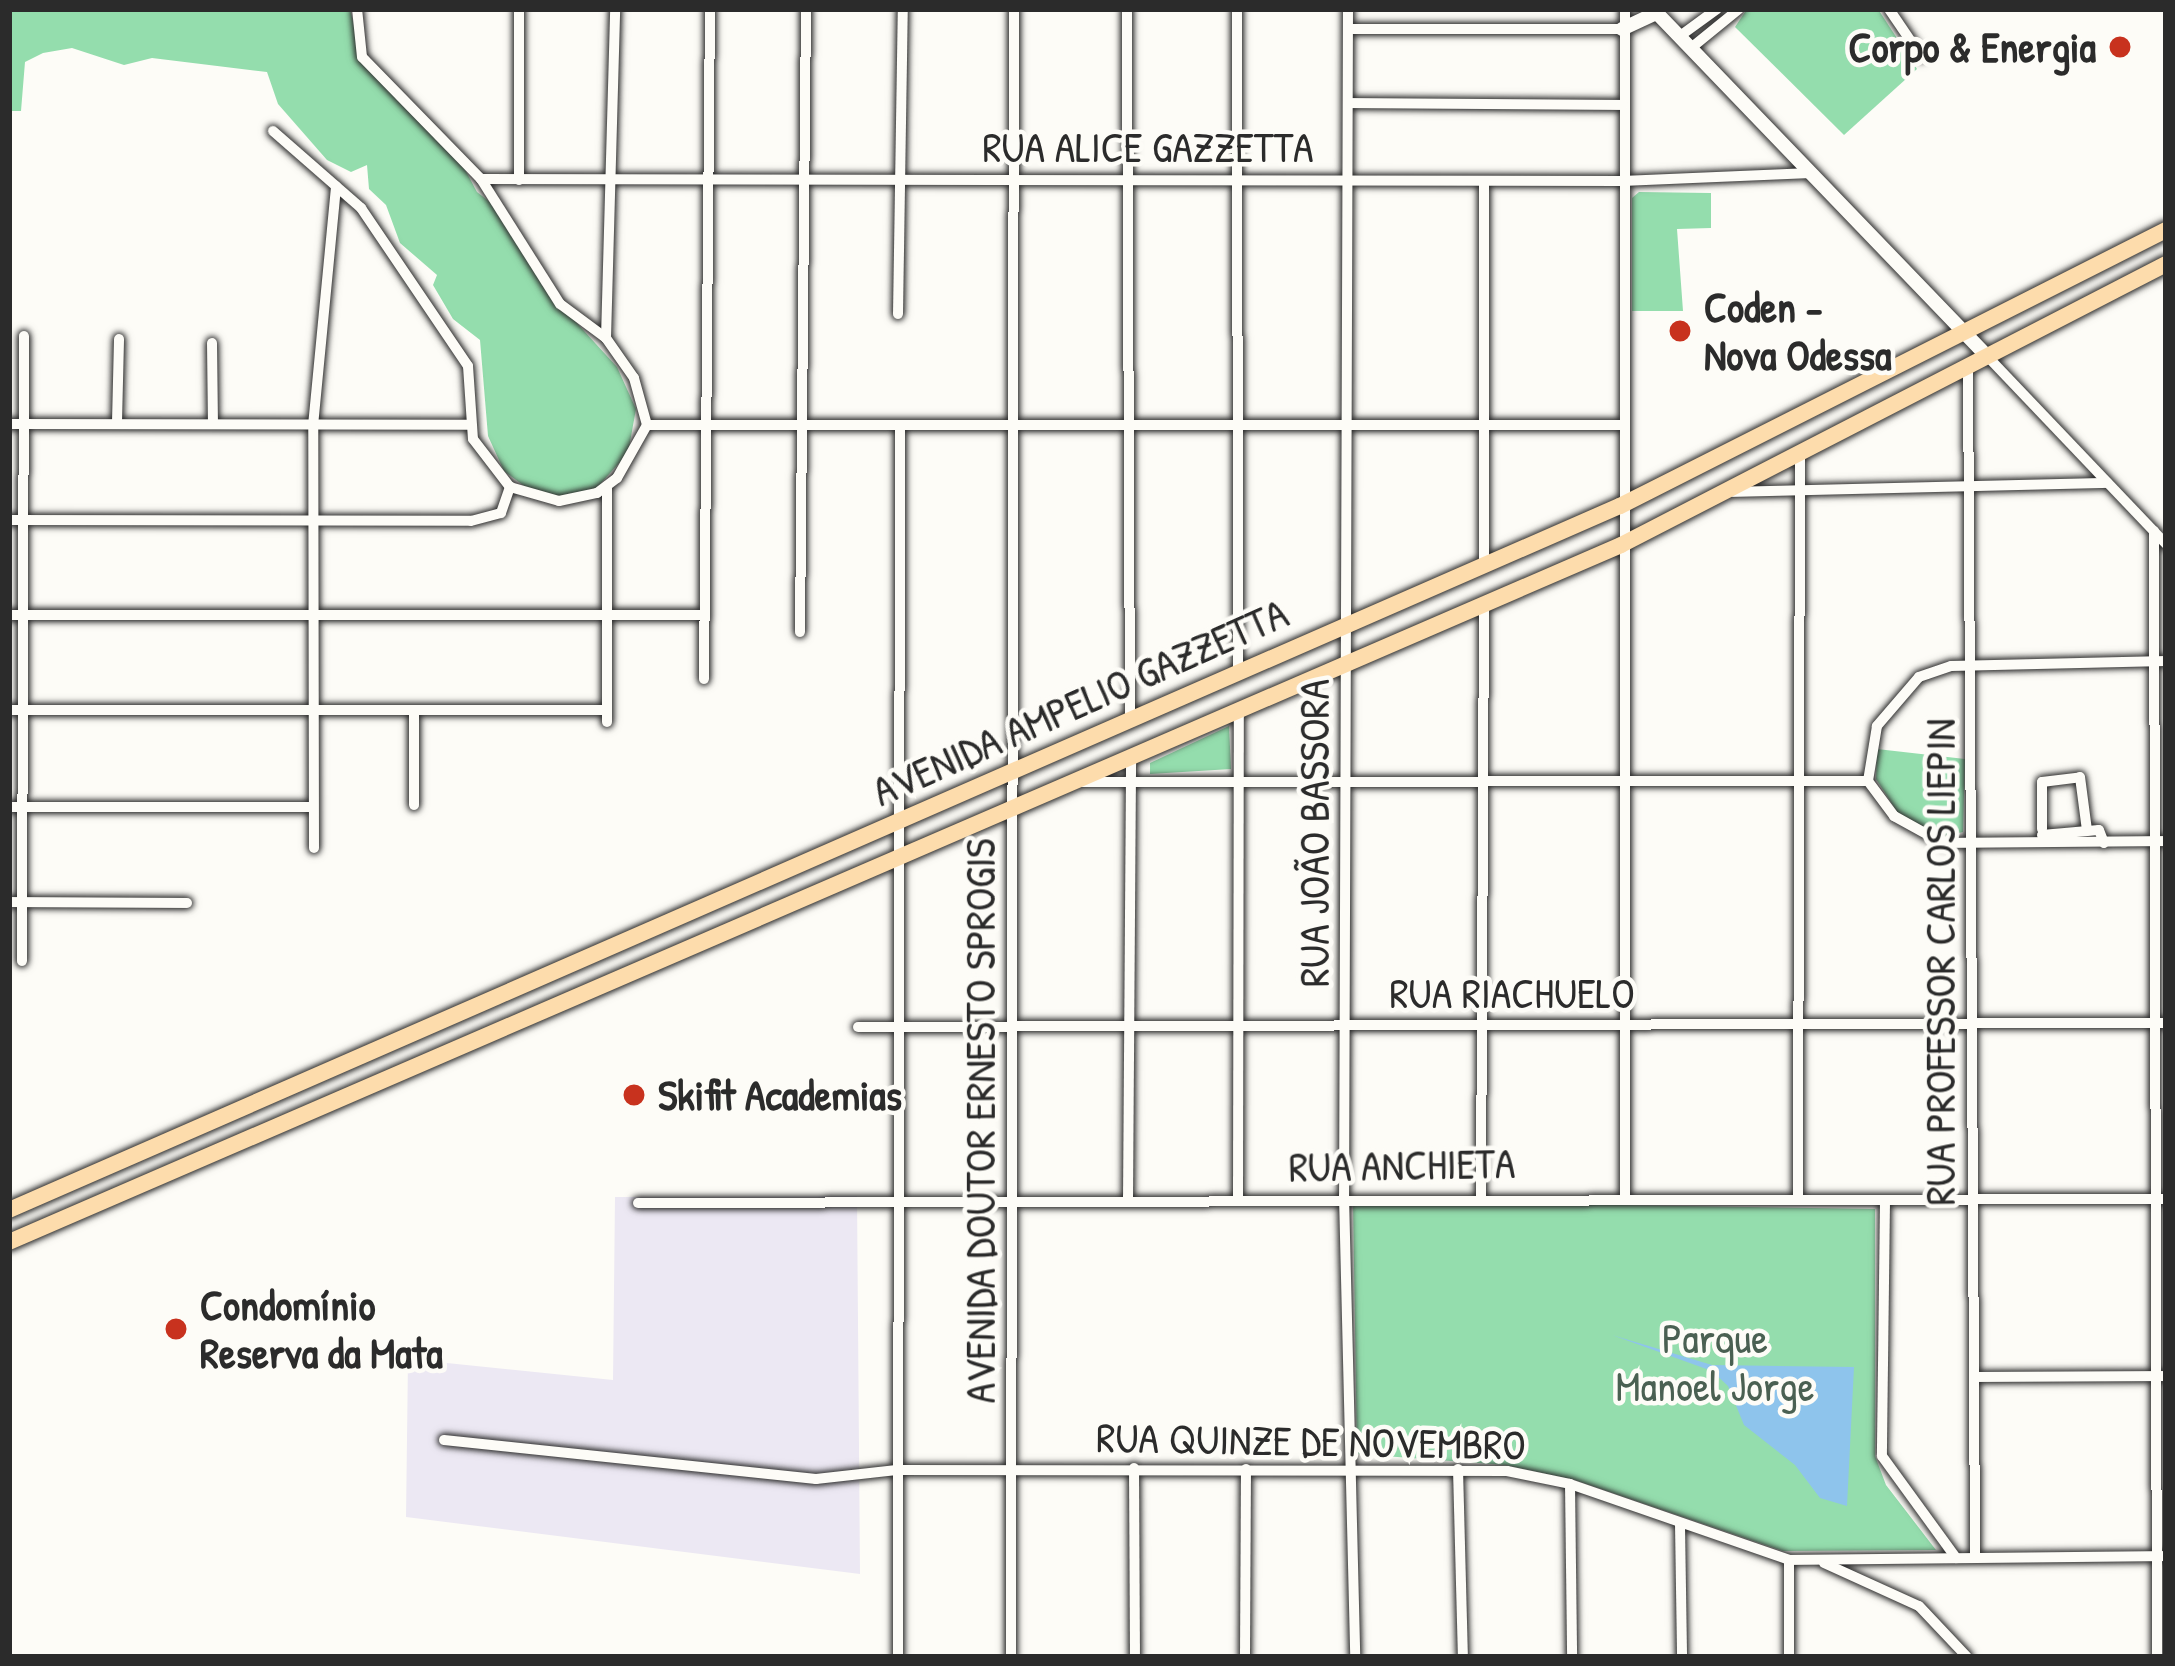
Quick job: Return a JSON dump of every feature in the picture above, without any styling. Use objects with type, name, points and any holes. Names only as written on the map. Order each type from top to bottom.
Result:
[{"type":"main road","points":[[1622,29],[1655,11],[1987,356]]},
{"type":"main road","name":"AVENIDA AMPELIO GAZZETTA","points":[[9,1210],[1620,506],[2166,230]]},
{"type":"main road","name":"AVENIDA AMPELIO GAZZETTA","points":[[9,1242],[1622,544],[1800,458],[2166,264]]},
{"type":"main road","points":[[622,977],[635,937]]},
{"type":"main road","points":[[207,1125],[215,1153]]},
{"type":"street","points":[[13,710],[608,716],[612,482],[646,424],[634,379],[606,338],[560,304],[481,179],[362,57],[357,9]]},
{"type":"street","points":[[519,9],[519,180]]},
{"type":"street","points":[[606,338],[615,9]]},
{"type":"street","points":[[704,680],[704,179],[710,9]]},
{"type":"street","points":[[800,632],[806,9]]},
{"type":"street","points":[[898,314],[903,9]]},
{"type":"street","name":"AVENIDA DOUTOR ERNESTO SPROGIS","points":[[1011,1657],[1014,9]]},
{"type":"street","points":[[1127,9],[1130,717]]},
{"type":"street","points":[[1237,9],[1238,670]]},
{"type":"street","name":"RUA JOÃO BASSORA","points":[[1348,9],[1345,1196],[1354,1657]]},
{"type":"street","points":[[1401,26],[1406,9]]},
{"type":"street","points":[[1624,9],[1620,506],[1628,1025],[1625,1195]]},
{"type":"street","points":[[1686,42],[1717,9]]},
{"type":"street","points":[[1686,42],[1712,31],[1739,9]]},
{"type":"street","points":[[1889,9],[1921,56]]},
{"type":"street","points":[[1703,20],[1712,31]]},
{"type":"street","points":[[1349,29],[1622,29]]},
{"type":"street","points":[[1348,103],[1623,105]]},
{"type":"street","points":[[273,131],[371,223],[468,366],[470,424],[480,452],[510,488],[559,501],[612,482]]},
{"type":"street","name":"RUA ALICE GAZZETTA","points":[[481,179],[1622,181],[1815,173]]},
{"type":"street","points":[[1484,181],[1484,565]]},
{"type":"street","points":[[314,848],[313,426],[336,186]]},
{"type":"street","points":[[22,961],[14,902],[13,710],[16,424],[24,336]]},
{"type":"street","points":[[118,339],[118,422]]},
{"type":"street","points":[[212,343],[213,422]]},
{"type":"street","points":[[1987,356],[2166,544]]},
{"type":"street","name":"RUA PROFESSOR CARLOS LIEPIN","points":[[1968,367],[1975,1557]]},
{"type":"street","points":[[16,424],[470,424]]},
{"type":"street","points":[[646,424],[1620,424]]},
{"type":"street","points":[[898,1657],[900,426]]},
{"type":"street","points":[[1798,1199],[1800,458]]},
{"type":"street","points":[[1726,492],[2107,483]]},
{"type":"street","points":[[14,520],[488,518],[501,513],[510,488]]},
{"type":"street","points":[[2153,531],[2160,661],[2160,1649]]},
{"type":"street","points":[[1481,1197],[1484,604]]},
{"type":"street","points":[[14,615],[704,615]]},
{"type":"street","points":[[2160,661],[1972,666],[1919,677],[1889,704],[1869,749],[1868,781],[1918,835],[1973,846],[2160,841]]},
{"type":"street","points":[[1238,1201],[1239,709]]},
{"type":"street","points":[[414,713],[414,805]]},
{"type":"street","points":[[1128,1201],[1131,756]]},
{"type":"street","points":[[1067,782],[1483,783],[1625,777],[1868,781]]},
{"type":"street","points":[[2042,844],[2042,782],[2080,777],[2087,830]]},
{"type":"street","points":[[15,807],[313,807]]},
{"type":"street","points":[[2042,829],[2102,832],[2104,843]]},
{"type":"street","points":[[14,902],[187,903]]},
{"type":"street","name":"RUA RIACHUELO","points":[[858,1028],[2161,1023]]},
{"type":"street","name":"RUA ANCHIETA","points":[[638,1202],[1625,1195],[1886,1201],[2161,1199]]},
{"type":"street","points":[[1886,1201],[1882,1456],[1956,1558]]},
{"type":"street","points":[[1977,1376],[2161,1376]]},
{"type":"street","name":"RUA QUINZE DE NOVEMBRO","points":[[444,1440],[817,1479],[896,1470],[1458,1469],[1570,1484],[1789,1560],[2161,1556]]},
{"type":"street","points":[[1134,1468],[1136,1657]]},
{"type":"street","points":[[1245,1657],[1246,1469]]},
{"type":"street","points":[[1458,1469],[1463,1657]]},
{"type":"street","points":[[1570,1484],[1572,1657]]},
{"type":"street","points":[[1680,1525],[1682,1657]]},
{"type":"street","points":[[1789,1560],[1789,1657]]},
{"type":"street","points":[[1821,1562],[1919,1606],[1967,1657]]},
{"type":"shaded area","points":[[857,1196],[860,1574],[406,1517],[408,1359],[613,1380],[615,1197]]},
{"type":"green space","points":[[9,9],[350,9],[362,59],[454,149],[477,192],[509,217],[542,285],[617,367],[636,409],[628,453],[594,491],[570,500],[531,491],[504,471],[488,436],[480,340],[453,319],[433,285],[437,275],[400,243],[386,205],[369,189],[367,165],[351,172],[327,160],[278,104],[267,72],[152,58],[124,65],[72,48],[25,62],[21,111],[12,111]]},
{"type":"green space","points":[[1747,9],[1878,9],[1917,69],[1844,135],[1735,27]]},
{"type":"green space","points":[[1639,192],[1711,193],[1711,228],[1677,229],[1683,311],[1632,311],[1632,198]]},
{"type":"green space","points":[[1229,726],[1231,769],[1150,774],[1150,763]]},
{"type":"green space","points":[[1877,749],[1965,759],[1963,832],[1943,837],[1898,813],[1876,779]]},
{"type":"green space","name":"Parque Manoel Jorge","points":[[1353,1201],[1875,1209],[1875,1456],[1886,1485],[1936,1550],[1783,1551],[1575,1480],[1505,1465],[1357,1454]]},
{"type":"water","points":[[1612,1335],[1712,1365],[1854,1367],[1847,1506],[1820,1498],[1795,1465],[1744,1425],[1728,1386],[1712,1371]]},
{"type":"place","name":"Corpo & Energia","points":[[2120,47]]},
{"type":"place","name":"Coden - Nova Odessa","points":[[1680,331]]},
{"type":"place","name":"Skifit Academias","points":[[634,1095]]},
{"type":"place","name":"Condomínio Reserva da Mata","points":[[176,1329]]}]
